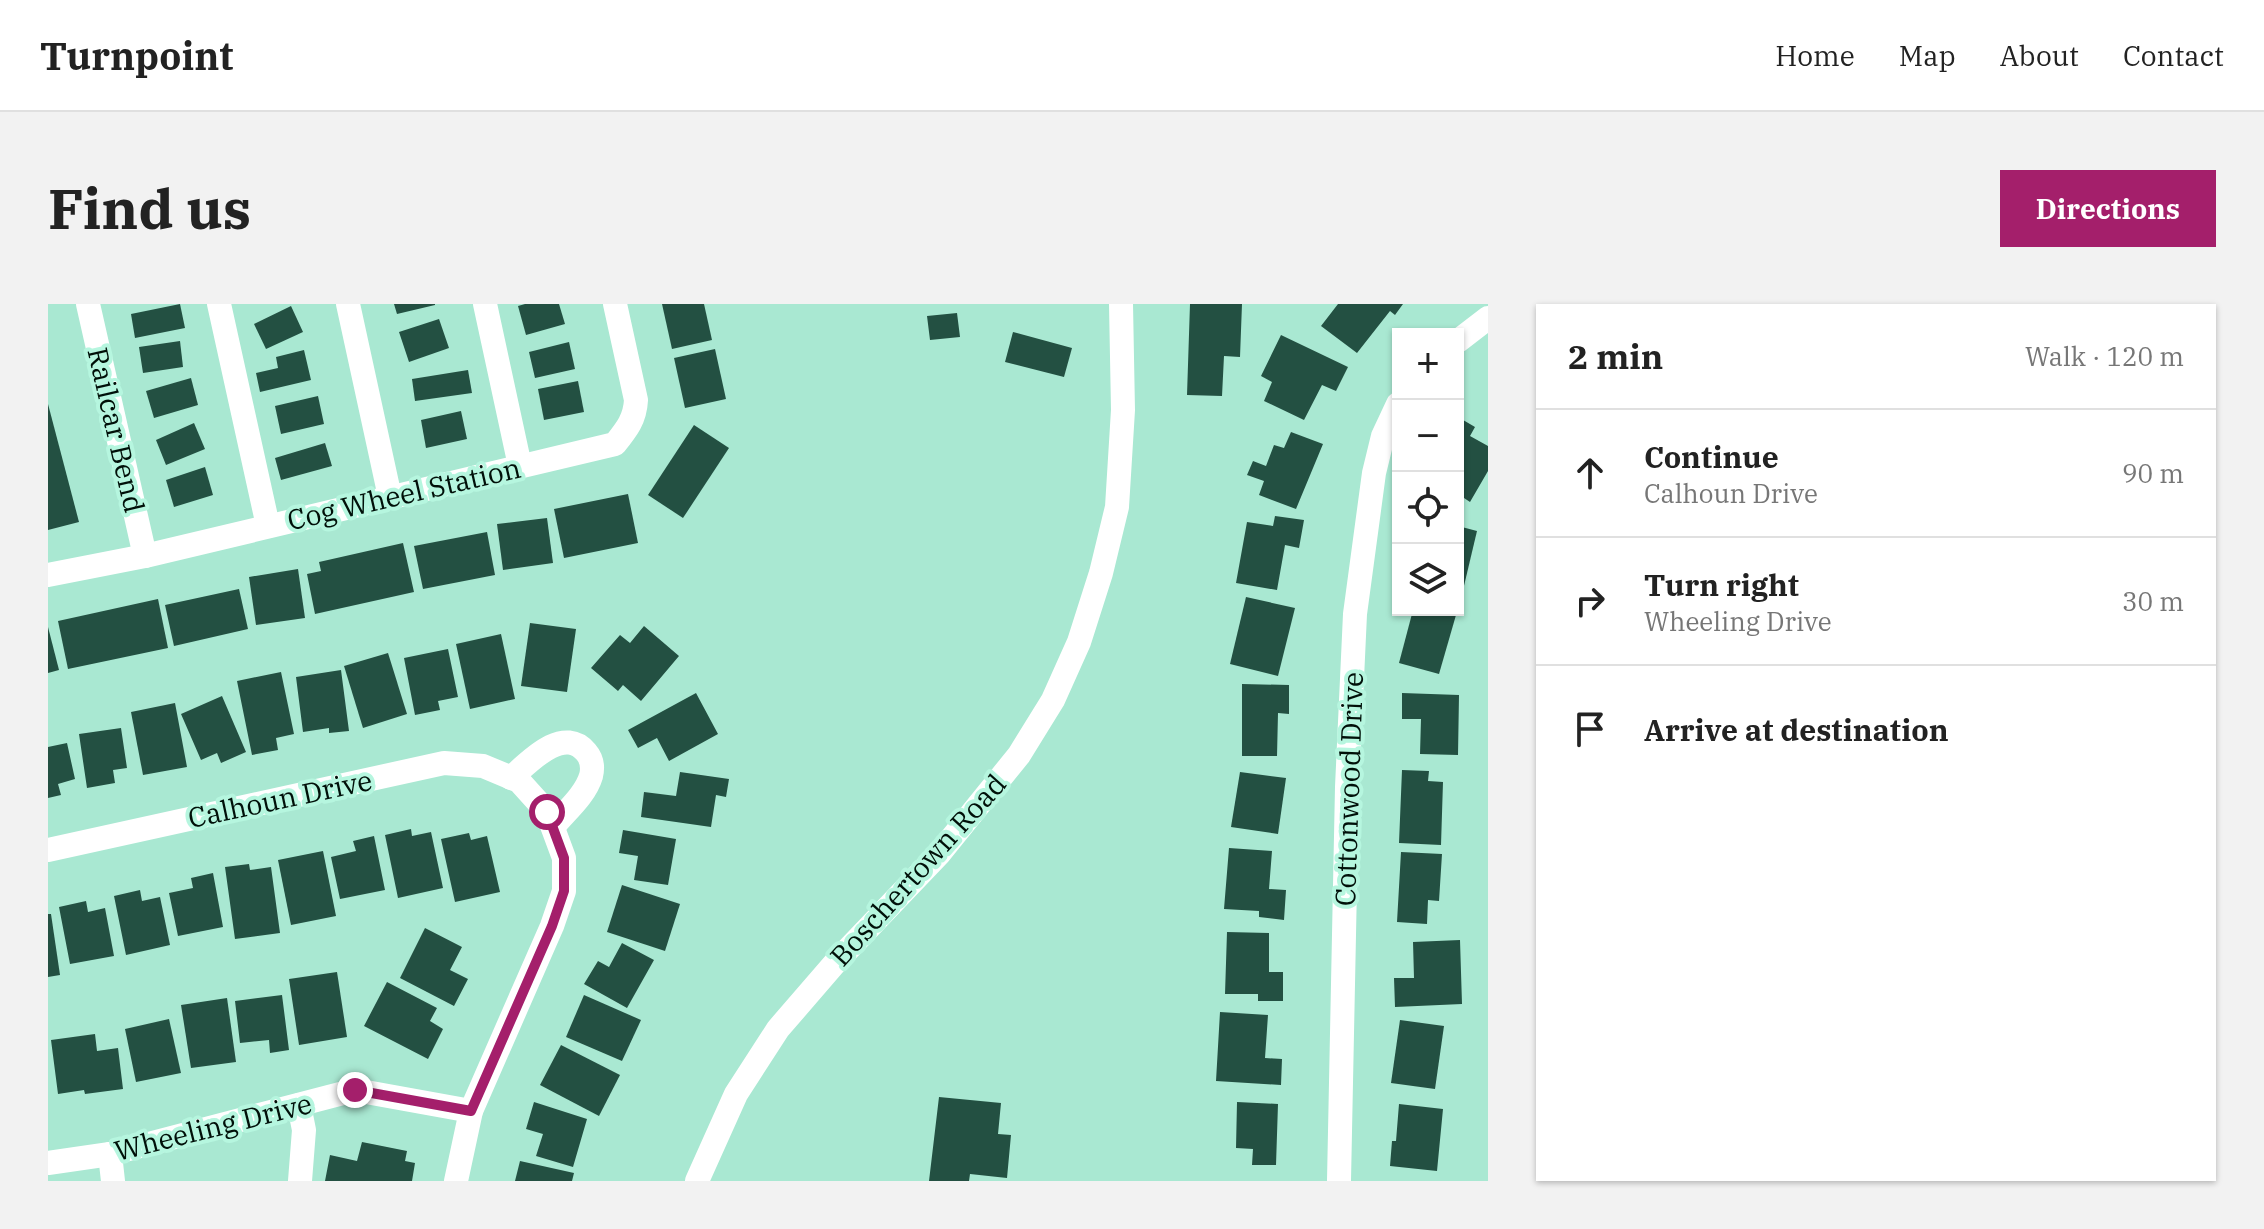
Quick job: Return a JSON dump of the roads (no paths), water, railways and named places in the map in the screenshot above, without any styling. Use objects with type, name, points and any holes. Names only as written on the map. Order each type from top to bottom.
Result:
[{"type":"street","name":"Railcar Bend","points":[[88,304],[145,556]]},
{"type":"street","points":[[219,304],[268,526]]},
{"type":"street","points":[[348,304],[390,497]]},
{"type":"street","points":[[485,304],[520,466]]},
{"type":"street","name":"Cog Wheel Station","points":[[48,575],[145,556],[615,444],[635,414],[636,400],[615,304]]},
{"type":"street","name":"Boschertown Road","points":[[697,1181],[736,1094],[778,1029],[835,963],[939,854],[1019,755],[1053,700],[1079,642],[1101,573],[1117,507],[1123,410],[1121,304]]},
{"type":"street","points":[[1464,336],[1488,318]]},
{"type":"street","name":"Cottonwood Drive","points":[[1339,1181],[1347,787],[1355,614],[1374,473],[1383,436],[1392,417]]},
{"type":"street","points":[[511,778],[533,758],[560,743],[572,743],[585,750],[592,762],[591,777],[582,794],[553,827]]},
{"type":"street","name":"Calhoun Drive","points":[[48,850],[444,763],[483,766],[519,781],[547,812],[564,858],[564,891],[552,926],[471,1111],[456,1181]]},
{"type":"street","name":"Wheeling Drive","points":[[48,1163],[110,1154],[355,1090],[471,1111]]},
{"type":"street","points":[[299,1105],[304,1130],[300,1181]]},
{"type":"street","points":[[110,1154],[113,1181]]}]
